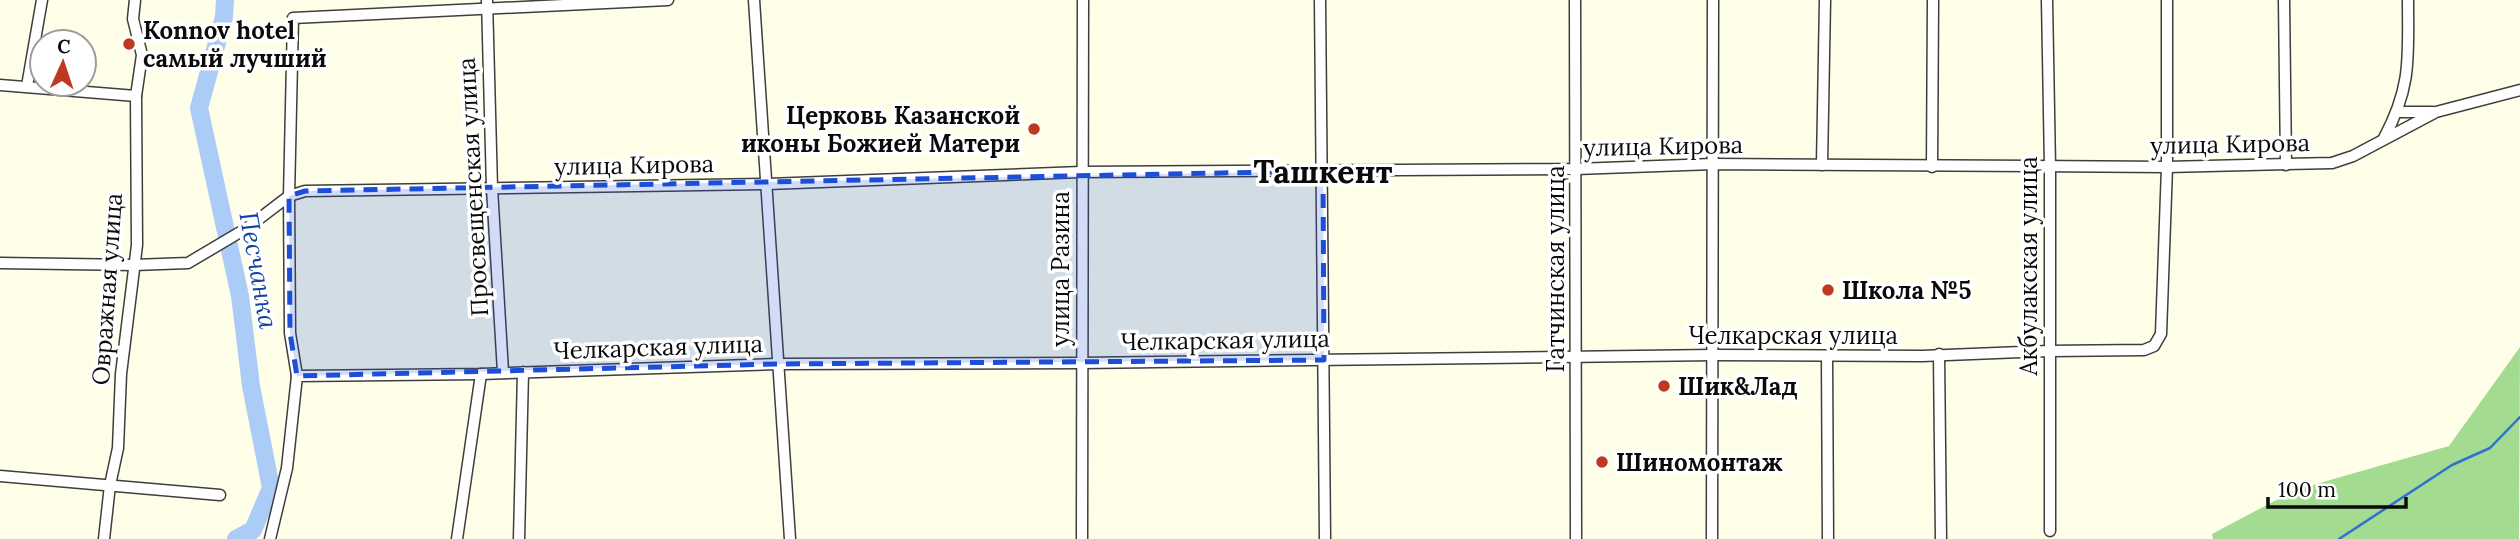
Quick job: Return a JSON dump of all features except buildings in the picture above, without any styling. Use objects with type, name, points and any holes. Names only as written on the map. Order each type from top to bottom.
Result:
[{"type":"street","points":[[27,86],[42,0]]},
{"type":"street","name":"Овражная улица","points":[[104,539],[110,485],[118,448],[121,374],[137,245],[136,96],[142,55],[133,19],[135,0]]},
{"type":"street","points":[[270,539],[287,468],[297,376],[290,333],[289,196],[293,18],[487,3],[668,0]]},
{"type":"street","points":[[754,0],[790,539]]},
{"type":"street","name":"улица Разина","points":[[1082,539],[1083,0]]},
{"type":"street","points":[[1320,0],[1325,539]]},
{"type":"street","name":"Гатчинская улица","points":[[1575,0],[1576,539]]},
{"type":"street","points":[[1712,539],[1713,0]]},
{"type":"street","points":[[1822,166],[1825,0]]},
{"type":"street","points":[[1933,0],[1933,167]]},
{"type":"street","name":"Акбулакская улица","points":[[2047,0],[2050,531]]},
{"type":"street","points":[[2166,0],[2167,167]]},
{"type":"street","points":[[2284,0],[2286,165]]},
{"type":"street","points":[[2384,138],[2398,112],[2409,67],[2408,0]]},
{"type":"street","name":"Просвещенская улица","points":[[487,3],[492,188],[503,372]]},
{"type":"street","points":[[0,85],[136,96]]},
{"type":"street","name":"улица Кирова","points":[[289,196],[304,191],[768,184],[1081,172],[1576,169],[1713,164],[2167,167],[2332,163],[2353,156],[2436,112],[2520,90]]},
{"type":"street","points":[[2398,112],[2436,112]]},
{"type":"street","name":"Челкарская улица","points":[[297,376],[481,374],[778,364],[1827,356],[2144,350],[2154,346],[2161,334],[2167,167]]},
{"type":"street","points":[[0,263],[188,263],[247,228],[289,196]]},
{"type":"street","points":[[1939,354],[1941,539]]},
{"type":"street","points":[[1827,356],[1828,539]]},
{"type":"street","points":[[519,539],[523,372]]},
{"type":"street","points":[[457,539],[481,374]]},
{"type":"street","points":[[0,476],[220,495]]},
{"type":"highlighted area","points":[[1323,171],[1324,360],[778,364],[297,376],[290,333],[289,196],[305,191]]},
{"type":"green space","points":[[2520,347],[2519,539],[2213,539],[2212,534],[2295,490],[2449,446]]},
{"type":"waterway","name":"Песчанка","points":[[225,0],[224,17],[199,108],[240,296],[251,386],[271,488],[253,530],[236,539]]},
{"type":"waterway","points":[[2339,539],[2452,465],[2490,448],[2520,417]]},
{"type":"place","name":"Konnov hotel самый лучший","points":[[129,44]]},
{"type":"place","name":"Церковь Казанской иконы Божией Матери","points":[[1034,129]]},
{"type":"place","name":"Школа №5","points":[[1828,290]]},
{"type":"place","name":"Шик&Лад","points":[[1664,386]]},
{"type":"place","name":"Шиномонтаж","points":[[1602,462]]},
{"type":"district","name":"Ташкент","points":[[1323,171]]}]
